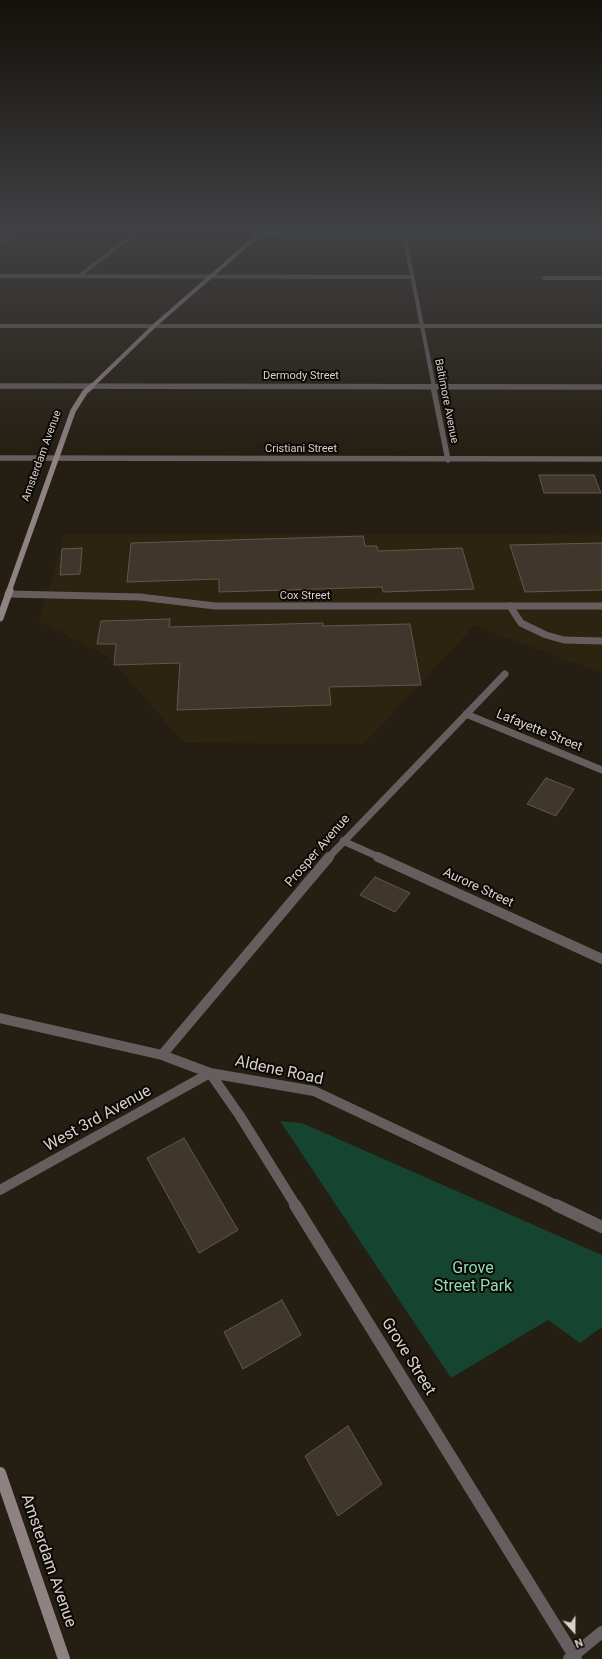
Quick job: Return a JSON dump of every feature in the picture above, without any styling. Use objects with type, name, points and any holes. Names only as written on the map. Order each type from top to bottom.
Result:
[{"type":"main road","name":"Amsterdam Avenue","points":[[0,618],[73,411],[85,392],[154,326],[177,306]]},
{"type":"main road","name":"Amsterdam Avenue","points":[[0,1473],[64,1659]]},
{"type":"street","name":"Baltimore Avenue","points":[[418,306],[448,460]]},
{"type":"street","points":[[0,326],[602,326]]},
{"type":"street","name":"Dermody Street","points":[[0,386],[602,387]]},
{"type":"street","name":"Cristiani Street","points":[[0,458],[602,460]]},
{"type":"street","name":"Cox Street","points":[[8,594],[140,597],[215,606],[602,606]]},
{"type":"street","points":[[510,606],[521,623],[546,635],[564,640],[602,641]]},
{"type":"street","name":"Prosper Avenue","points":[[162,1055],[343,841],[505,674]]},
{"type":"street","name":"Lafayette Street","points":[[466,714],[602,770]]},
{"type":"street","name":"Aurore Street","points":[[343,841],[602,959]]},
{"type":"street","name":"Aldene Road","points":[[0,1018],[162,1055],[210,1073],[314,1091],[602,1227]]},
{"type":"street","name":"West 3rd Avenue","points":[[0,1190],[210,1073]]},
{"type":"street","name":"Grove Street","points":[[210,1073],[240,1116],[573,1658]]},
{"type":"street","points":[[573,1658],[602,1632]]},
{"type":"shaded area","points":[[65,533],[602,535],[602,673],[474,626],[364,744],[184,743],[108,656],[39,621]]},
{"type":"green space","name":"Grove Street Park","points":[[280,1121],[302,1123],[602,1255],[602,1327],[580,1343],[548,1320],[451,1378]]},
{"type":"building","points":[[539,475],[594,475],[601,493],[544,493]]},
{"type":"building","points":[[363,536],[365,546],[377,546],[378,551],[462,548],[474,589],[383,592],[382,587],[219,592],[219,579],[127,582],[131,543]]},
{"type":"building","points":[[602,543],[602,590],[525,592],[510,545]]},
{"type":"building","points":[[82,548],[80,574],[60,575],[62,549]]},
{"type":"building","points":[[170,619],[169,627],[323,623],[323,626],[410,624],[421,685],[329,687],[331,705],[177,710],[180,663],[114,665],[116,644],[97,644],[101,621]]},
{"type":"building","points":[[546,778],[574,789],[556,816],[527,804]]},
{"type":"building","points":[[375,877],[410,893],[395,912],[360,895]]},
{"type":"building","points":[[184,1138],[238,1230],[199,1253],[147,1158]]},
{"type":"building","points":[[282,1300],[301,1335],[243,1369],[224,1332]]},
{"type":"building","points":[[348,1426],[382,1484],[338,1516],[305,1456]]}]
